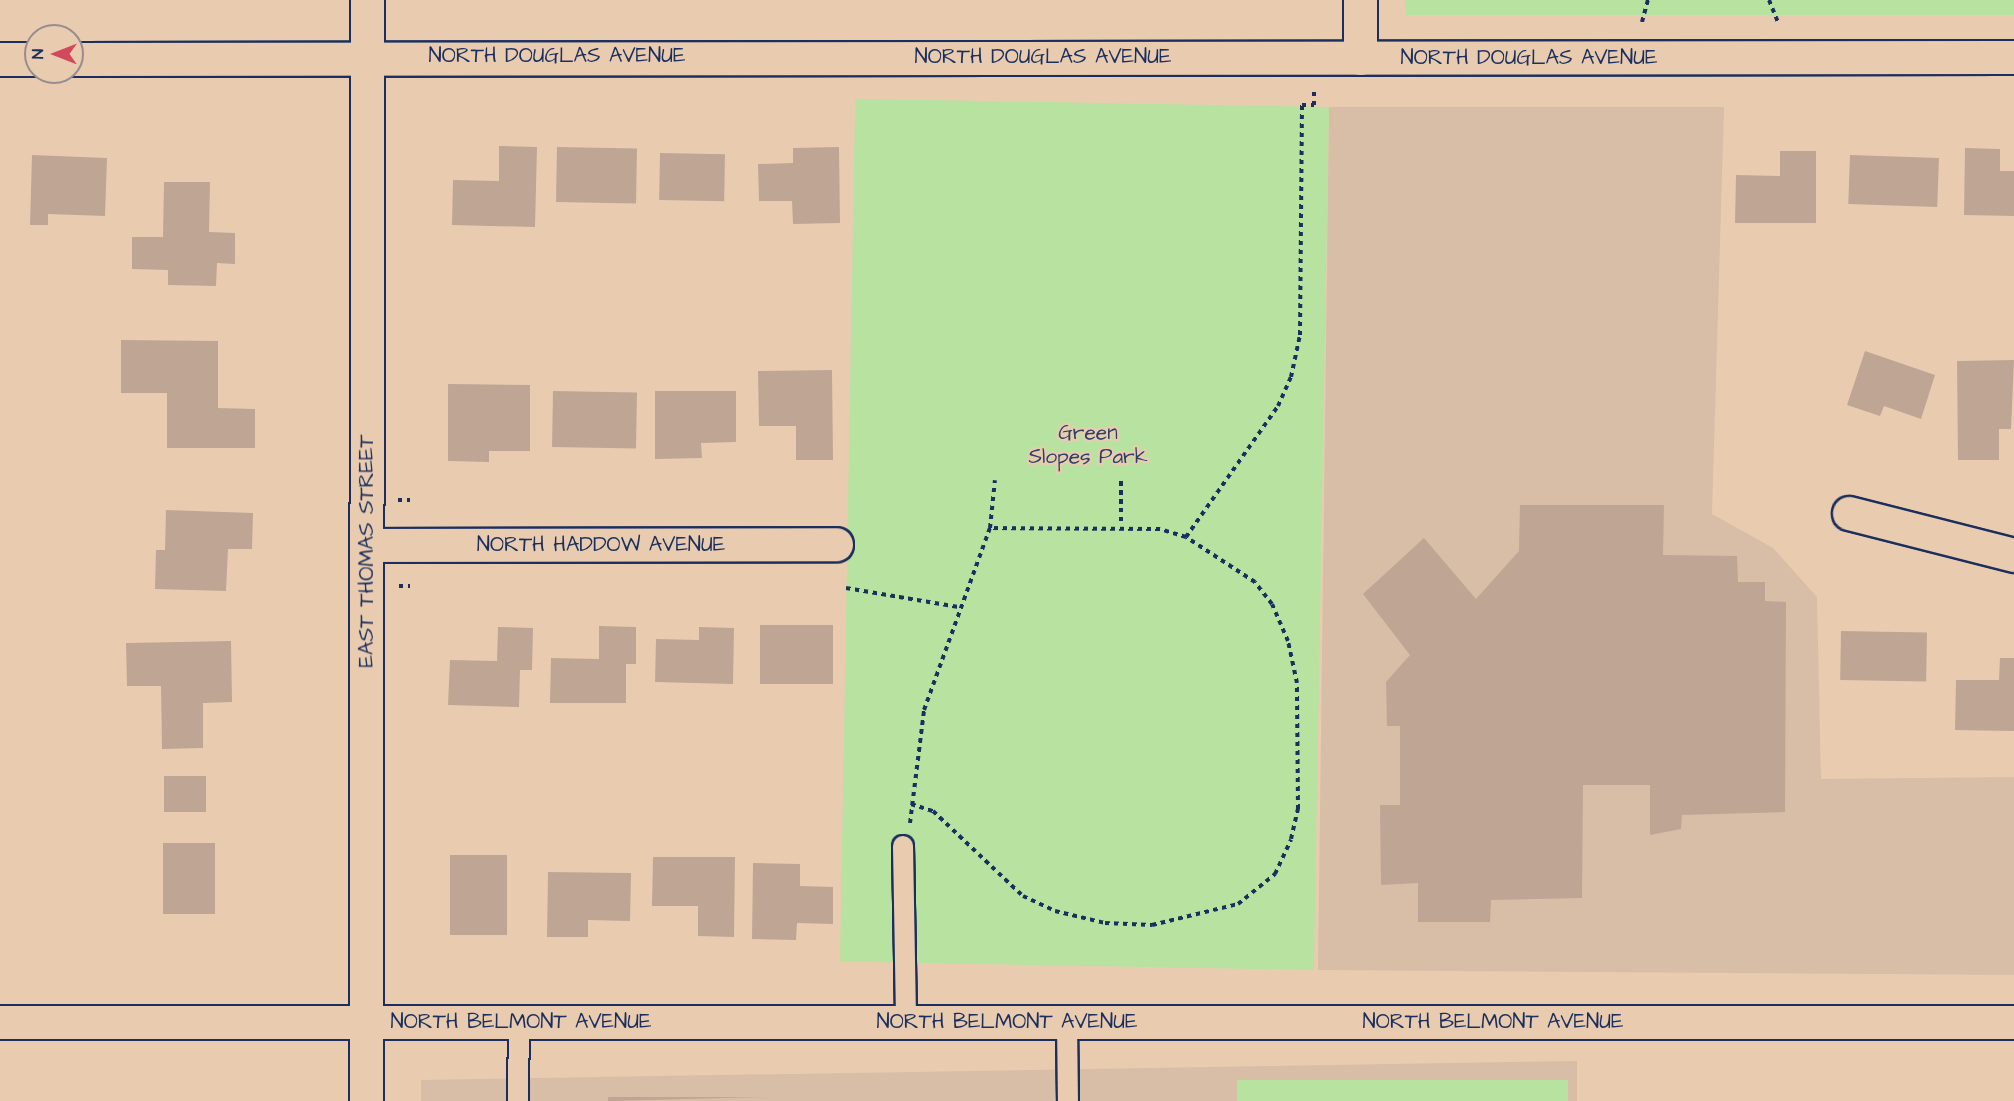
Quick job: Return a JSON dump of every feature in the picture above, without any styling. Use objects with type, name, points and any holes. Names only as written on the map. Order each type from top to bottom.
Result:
[{"type":"street","name":"EAST THOMAS STREET","points":[[366,1101],[367,0]]},
{"type":"street","points":[[1360,0],[1360,58]]},
{"type":"street","name":"NORTH DOUGLAS AVENUE","points":[[84,59],[367,56],[2014,57]]},
{"type":"street","points":[[0,59],[24,59]]},
{"type":"street","points":[[1848,513],[2014,555]]},
{"type":"street","name":"NORTH HADDOW AVENUE","points":[[367,545],[836,544]]},
{"type":"street","name":"NORTH BELMONT AVENUE","points":[[0,1022],[2014,1022]]},
{"type":"lane","points":[[903,846],[906,1022]]},
{"type":"lane","points":[[518,1101],[519,1022]]},
{"type":"lane","points":[[1067,1022],[1068,1101]]},
{"type":"path","points":[[1642,22],[1648,0]]},
{"type":"path","points":[[1769,0],[1778,22]]},
{"type":"path","points":[[1186,537],[1278,406],[1291,377],[1300,335],[1302,105],[1314,105],[1314,58]]},
{"type":"path","points":[[903,846],[924,710],[958,607],[990,528],[995,480]]},
{"type":"path","points":[[1121,481],[1121,526]]},
{"type":"path","points":[[911,804],[933,811],[1023,896],[1081,919],[1152,925],[1187,920],[1238,904],[1275,874],[1298,809],[1297,683],[1288,641],[1272,604],[1255,582],[1186,537],[1121,526],[990,528]]},
{"type":"path","points":[[846,588],[958,607]]},
{"type":"shaded area","points":[[1329,107],[1724,107],[1712,514],[1773,548],[1817,597],[1821,779],[2014,777],[2014,975],[1318,970]]},
{"type":"shaded area","points":[[1577,1061],[1577,1101],[421,1101],[421,1080]]},
{"type":"green space","points":[[1405,0],[2014,0],[2014,15],[1405,15]]},
{"type":"green space","name":"Green Slopes Park","points":[[855,99],[1329,107],[1314,970],[840,962]]},
{"type":"green space","points":[[1237,1080],[1568,1080],[1568,1101],[1237,1101]]},
{"type":"building","points":[[499,146],[537,147],[535,227],[452,225],[453,180],[499,181]]},
{"type":"building","points":[[557,147],[637,148],[636,203],[556,202]]},
{"type":"building","points":[[839,147],[840,223],[793,224],[792,201],[759,201],[758,164],[793,163],[793,148]]},
{"type":"building","points":[[1965,148],[2000,149],[2000,171],[2014,171],[2014,216],[1964,215]]},
{"type":"building","points":[[1780,151],[1816,151],[1816,223],[1735,223],[1736,175],[1780,176]]},
{"type":"building","points":[[660,153],[725,154],[724,201],[659,200]]},
{"type":"building","points":[[32,155],[107,158],[105,216],[48,214],[48,225],[30,225]]},
{"type":"building","points":[[1850,155],[1939,158],[1937,207],[1848,204]]},
{"type":"building","points":[[164,182],[210,182],[209,232],[235,233],[235,264],[217,263],[216,286],[168,285],[168,270],[132,269],[132,237],[163,237]]},
{"type":"building","points":[[121,340],[218,341],[218,408],[255,409],[255,448],[167,448],[167,393],[121,393]]},
{"type":"building","points":[[1865,351],[1935,375],[1921,419],[1884,406],[1880,416],[1847,405]]},
{"type":"building","points":[[2014,360],[2011,429],[1999,429],[1999,460],[1958,460],[1957,361]]},
{"type":"building","points":[[832,370],[833,460],[796,460],[796,426],[759,426],[758,371]]},
{"type":"building","points":[[448,384],[530,385],[530,451],[489,451],[489,462],[448,461]]},
{"type":"building","points":[[553,391],[637,392],[636,448],[552,447]]},
{"type":"building","points":[[655,391],[736,391],[736,442],[701,443],[702,458],[655,459]]},
{"type":"building","points":[[1520,505],[1664,505],[1663,555],[1737,556],[1738,582],[1765,582],[1765,601],[1786,602],[1785,812],[1682,815],[1681,829],[1650,835],[1650,785],[1583,785],[1582,898],[1491,900],[1490,922],[1418,922],[1418,883],[1381,885],[1380,805],[1400,805],[1400,726],[1387,726],[1386,682],[1410,655],[1363,594],[1424,538],[1476,599],[1519,551]]},
{"type":"building","points":[[166,510],[253,513],[252,549],[228,549],[226,591],[155,589],[156,550],[165,550]]},
{"type":"building","points":[[760,625],[833,625],[833,684],[760,684]]},
{"type":"building","points":[[599,626],[636,627],[636,664],[626,664],[626,703],[550,703],[551,658],[599,659]]},
{"type":"building","points":[[498,627],[533,628],[532,670],[520,670],[519,707],[448,705],[450,660],[497,661]]},
{"type":"building","points":[[699,627],[734,628],[733,684],[655,682],[656,639],[699,640]]},
{"type":"building","points":[[1841,631],[1927,633],[1926,681],[1840,680]]},
{"type":"building","points":[[231,641],[232,702],[203,703],[203,748],[162,749],[161,686],[127,686],[126,643]]},
{"type":"building","points":[[2000,658],[2014,658],[2014,731],[1955,730],[1956,680],[1999,680]]},
{"type":"building","points":[[164,776],[206,776],[206,812],[164,812]]},
{"type":"building","points":[[163,843],[215,843],[215,914],[163,914]]},
{"type":"building","points":[[450,855],[507,855],[507,935],[450,935]]},
{"type":"building","points":[[653,857],[735,857],[734,937],[698,936],[698,906],[652,906]]},
{"type":"building","points":[[753,863],[800,864],[800,886],[833,887],[833,924],[797,923],[796,940],[752,939]]},
{"type":"building","points":[[548,872],[631,873],[630,921],[588,920],[588,937],[547,937]]},
{"type":"building","points":[[608,1097],[769,1097],[608,1101]]}]
